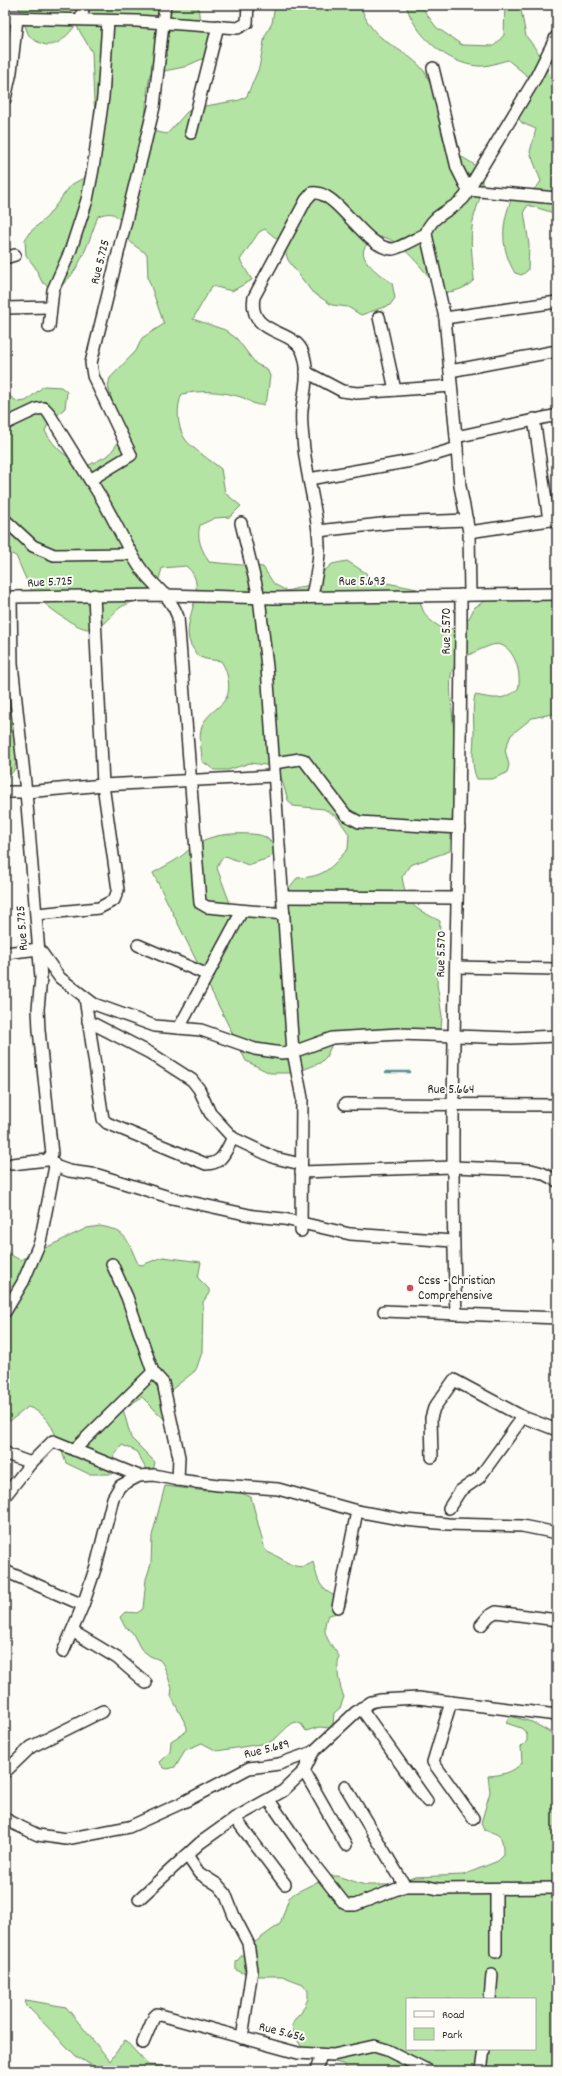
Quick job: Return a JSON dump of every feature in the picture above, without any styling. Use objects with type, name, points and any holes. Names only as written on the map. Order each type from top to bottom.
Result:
[{"type":"street","points":[[81,19],[84,5]]},
{"type":"street","points":[[163,22],[165,5]]},
{"type":"street","points":[[5,18],[163,22],[238,28],[245,25],[248,20],[248,5]]},
{"type":"street","points":[[5,99],[11,72],[17,19]]},
{"type":"street","points":[[49,327],[52,290],[70,252],[87,200],[103,97],[108,21]]},
{"type":"street","name":"Rue 5.725","points":[[90,480],[131,455],[93,376],[91,363],[154,107],[163,22]]},
{"type":"street","points":[[191,133],[218,26]]},
{"type":"street","points":[[312,596],[319,546],[318,531],[304,458],[302,412],[306,372],[301,347],[296,342],[280,335],[261,322],[253,311],[254,297],[309,196],[318,192],[336,204],[378,245],[385,248],[396,248],[426,234],[430,222],[462,199],[468,190],[535,79],[556,37]]},
{"type":"street","points":[[433,68],[457,168],[468,190]]},
{"type":"street","points":[[468,190],[557,198]]},
{"type":"street","name":"Rue 5.570","points":[[426,234],[445,318],[460,486],[469,532],[454,1035],[453,1241],[456,1314]]},
{"type":"street","points":[[445,318],[557,302]]},
{"type":"street","points":[[5,308],[50,307]]},
{"type":"street","points":[[379,317],[395,390]]},
{"type":"street","points":[[450,371],[499,364],[557,351]]},
{"type":"street","points":[[306,372],[342,391],[357,393],[451,386]]},
{"type":"street","points":[[5,424],[37,409],[44,408],[48,412],[111,514],[132,554],[150,579],[174,605],[178,617],[199,899],[206,908],[284,914]]},
{"type":"street","points":[[456,437],[534,419],[557,416]]},
{"type":"street","points":[[469,532],[553,520],[534,419]]},
{"type":"street","points":[[309,479],[417,460],[457,448]]},
{"type":"street","name":"Rue 5.725","points":[[5,520],[33,546],[54,554],[132,554]]},
{"type":"street","points":[[318,531],[376,524],[467,520]]},
{"type":"street","points":[[241,523],[259,597],[267,667],[293,1052],[302,1098],[301,1227]]},
{"type":"street","name":"Rue 5.693","points":[[166,595],[259,597],[557,594]]},
{"type":"street","points":[[37,914],[99,908],[114,900],[118,890],[103,785],[94,595]]},
{"type":"street","name":"Rue 5.725","points":[[5,1312],[23,1282],[40,1242],[53,1162],[39,1023],[41,978],[26,792],[10,694],[12,664],[8,596],[19,598],[94,595],[166,595]]},
{"type":"street","points":[[274,764],[300,759],[304,760],[346,815],[359,822],[459,828]]},
{"type":"street","points":[[5,792],[26,792],[190,779],[274,776]]},
{"type":"street","points":[[283,897],[457,898]]},
{"type":"street","points":[[179,1028],[242,910]]},
{"type":"street","points":[[138,945],[208,974]]},
{"type":"street","points":[[5,953],[39,949],[60,978],[94,1004],[140,1022],[154,1026],[201,1030],[255,1050],[282,1053],[293,1052],[332,1038],[399,1034],[512,1038],[557,1036]]},
{"type":"street","points":[[456,967],[557,969]]},
{"type":"street","points":[[41,978],[60,978]]},
{"type":"street","points":[[85,998],[102,1114],[103,1119],[107,1123],[206,1164],[214,1164],[219,1161],[233,1138]]},
{"type":"street","points":[[88,1021],[150,1053],[192,1080],[199,1089],[210,1113],[233,1138],[275,1158],[301,1168],[453,1167],[531,1170],[542,1173],[557,1181]]},
{"type":"street","name":"Rue 5.664","points":[[345,1104],[557,1106]]},
{"type":"street","points":[[12,1164],[47,1160],[70,1171],[98,1175],[172,1198],[254,1216],[284,1219],[301,1227],[350,1234],[453,1241]]},
{"type":"street","points":[[112,1264],[127,1297],[154,1372],[163,1383],[179,1457],[178,1480]]},
{"type":"street","points":[[384,1311],[557,1318]]},
{"type":"street","points":[[74,1450],[154,1372]]},
{"type":"street","points":[[432,1457],[431,1418],[434,1408],[454,1380],[523,1417],[557,1430]]},
{"type":"street","points":[[449,1508],[460,1491],[479,1478],[523,1417]]},
{"type":"street","points":[[5,1496],[31,1463],[53,1441],[139,1476]]},
{"type":"street","points":[[5,1452],[9,1455],[31,1463]]},
{"type":"street","points":[[63,1652],[83,1605],[96,1566],[113,1498],[120,1486],[139,1476],[154,1474],[178,1480],[278,1489],[357,1511],[405,1520],[448,1524],[522,1526],[557,1533]]},
{"type":"street","points":[[338,1607],[357,1511]]},
{"type":"street","points":[[5,1571],[83,1605]]},
{"type":"street","points":[[482,1625],[489,1616],[496,1612],[557,1620]]},
{"type":"street","points":[[72,1630],[117,1658],[146,1683]]},
{"type":"street","name":"Rue 5.689","points":[[5,1818],[10,1822],[38,1835],[66,1839],[111,1832],[129,1827],[249,1768],[279,1764],[313,1752],[332,1732],[361,1708],[380,1700],[418,1698],[547,1715],[557,1714]]},
{"type":"street","points":[[451,1702],[432,1762],[473,1818]]},
{"type":"street","points":[[361,1708],[428,1801]]},
{"type":"street","points":[[5,1772],[31,1747],[103,1711]]},
{"type":"street","points":[[139,1899],[187,1855],[235,1818],[283,1791],[304,1771],[313,1752]]},
{"type":"street","points":[[304,1771],[346,1845]]},
{"type":"street","points":[[345,1786],[405,1886]]},
{"type":"street","points":[[269,1800],[311,1861],[344,1903],[348,1905],[355,1905],[405,1886],[425,1886],[438,1889],[557,1888]]},
{"type":"street","points":[[235,1818],[285,1884]]},
{"type":"street","points":[[187,1855],[199,1873],[218,1885],[225,1893],[236,1920],[248,1943],[252,1970],[242,2038]]},
{"type":"street","points":[[496,1889],[496,1952]]},
{"type":"street","points":[[490,1998],[492,1975]]},
{"type":"street","name":"Rue 5.656","points":[[143,2043],[154,2017],[158,2014],[292,2052],[333,2055],[374,2046],[387,2050],[429,2071]]},
{"type":"street","points":[[480,2071],[484,2050]]},
{"type":"street","points":[[316,2071],[321,2055]]},
{"type":"green space","points":[[170,4],[198,5],[200,24],[214,41],[211,55],[184,67],[150,74],[146,104],[147,119],[152,131],[167,134],[187,112],[194,108],[240,100],[247,96],[259,68],[265,36],[272,23],[275,5],[360,5],[368,22],[377,34],[412,59],[424,71],[429,79],[435,95],[443,138],[446,144],[450,149],[474,165],[481,174],[481,195],[471,234],[474,280],[467,286],[454,291],[441,292],[416,262],[401,247],[393,241],[382,237],[365,246],[363,252],[368,264],[392,283],[395,298],[390,305],[361,315],[348,307],[332,305],[312,292],[288,260],[283,244],[265,229],[259,232],[240,260],[252,280],[232,291],[212,286],[193,319],[225,330],[237,339],[256,364],[267,369],[270,376],[267,398],[263,405],[260,405],[254,404],[244,398],[226,393],[196,392],[182,394],[178,411],[180,429],[185,439],[196,450],[221,469],[225,493],[241,506],[230,517],[215,518],[200,525],[199,540],[209,562],[263,567],[274,584],[287,591],[309,585],[332,564],[347,561],[366,573],[372,584],[387,583],[417,589],[421,605],[426,615],[433,623],[447,631],[468,620],[475,607],[502,591],[516,587],[528,598],[548,589],[557,582],[557,713],[532,718],[511,735],[505,750],[509,765],[507,773],[492,779],[477,779],[473,762],[473,714],[475,695],[497,698],[507,696],[518,689],[519,674],[514,658],[510,651],[504,646],[497,644],[473,653],[458,662],[452,671],[450,688],[455,745],[455,766],[450,851],[410,865],[402,877],[404,887],[410,901],[424,913],[440,921],[437,984],[442,1016],[441,1029],[387,1029],[333,1042],[326,1057],[320,1063],[295,1073],[270,1073],[246,1061],[153,873],[180,858],[194,845],[208,838],[237,834],[261,835],[268,839],[272,844],[275,853],[269,858],[248,865],[226,856],[220,860],[217,868],[231,906],[242,915],[250,917],[272,909],[297,878],[315,876],[332,866],[348,849],[349,834],[337,817],[324,809],[293,806],[288,800],[279,771],[273,766],[250,763],[228,770],[214,770],[202,761],[200,738],[202,726],[209,715],[225,700],[229,686],[226,670],[221,661],[202,658],[196,653],[189,640],[188,629],[196,596],[196,585],[194,575],[186,566],[162,568],[156,586],[153,590],[145,596],[121,607],[103,624],[89,629],[76,625],[51,609],[37,597],[28,583],[16,556],[5,551],[5,393],[18,402],[26,401],[44,386],[61,387],[67,392],[65,408],[48,424],[45,431],[53,443],[63,453],[75,461],[89,465],[109,455],[122,437],[108,386],[110,378],[136,351],[142,338],[164,324],[148,278],[147,254],[129,241],[119,218],[115,215],[106,214],[98,216],[87,247],[76,269],[69,278],[53,290],[42,282],[35,267],[26,255],[25,240],[29,233],[47,217],[71,185],[92,173],[97,124],[94,102],[92,52],[76,25],[59,42],[50,45],[44,44],[34,40],[29,35],[18,5],[139,5],[145,9],[149,9]]},
{"type":"green space","points":[[406,5],[420,5],[436,27],[462,45],[494,46],[504,35],[505,5],[520,5],[526,36],[544,60],[554,88],[557,90],[557,214],[528,205],[524,211],[529,245],[528,270],[522,275],[515,273],[510,264],[505,245],[504,227],[512,198],[525,194],[536,188],[541,181],[530,152],[536,129],[522,123],[513,111],[517,96],[530,87],[531,79],[508,60],[478,66],[455,60],[433,46],[424,37],[410,16]]},
{"type":"green space","points":[[5,703],[13,715],[17,755],[14,770],[5,779]]},
{"type":"green space","points":[[100,1226],[116,1231],[125,1238],[129,1243],[138,1264],[142,1265],[163,1257],[201,1262],[198,1278],[209,1289],[209,1293],[203,1302],[202,1352],[195,1371],[171,1390],[166,1421],[142,1397],[123,1409],[131,1438],[155,1462],[153,1471],[146,1469],[136,1451],[122,1445],[112,1459],[113,1474],[89,1474],[66,1463],[57,1438],[49,1423],[36,1411],[28,1407],[10,1421],[5,1418],[5,1249],[11,1255],[20,1260],[87,1228]]},
{"type":"green space","points":[[165,1486],[206,1491],[229,1488],[251,1497],[265,1550],[288,1563],[300,1567],[313,1562],[321,1586],[333,1595],[340,1592],[343,1593],[347,1601],[343,1612],[328,1615],[325,1627],[327,1637],[339,1656],[338,1677],[344,1697],[340,1708],[334,1713],[333,1725],[330,1728],[319,1727],[306,1731],[301,1724],[295,1722],[275,1739],[267,1743],[217,1751],[202,1743],[185,1750],[175,1767],[168,1769],[164,1768],[159,1762],[170,1752],[171,1741],[187,1731],[187,1727],[171,1696],[172,1688],[164,1666],[160,1660],[150,1656],[141,1649],[132,1632],[125,1627],[120,1617],[125,1612],[137,1613],[143,1609],[146,1579],[151,1564],[152,1536]]},
{"type":"green space","points":[[510,1716],[532,1722],[557,1736],[557,2071],[348,2071],[343,2064],[321,2059],[302,2048],[294,2034],[292,2026],[308,1999],[308,1991],[303,1984],[282,1976],[250,1976],[236,1970],[236,1962],[251,1945],[280,1924],[289,1898],[295,1893],[329,1876],[337,1876],[365,1885],[393,1885],[415,1877],[463,1875],[498,1861],[503,1856],[502,1840],[495,1833],[484,1830],[481,1823],[490,1792],[488,1776],[506,1773],[522,1763],[521,1747],[527,1741],[527,1733],[521,1728],[506,1723]]},
{"type":"green space","points":[[26,2000],[66,2007],[110,2061],[125,2040],[148,2065],[183,2067],[185,2071],[101,2071],[76,2056],[25,2004]]},
{"type":"waterway","points":[[386,1072],[410,1072]]},
{"type":"place","name":"Ccss - Christian Comprehensive","points":[[410,1288]]}]
